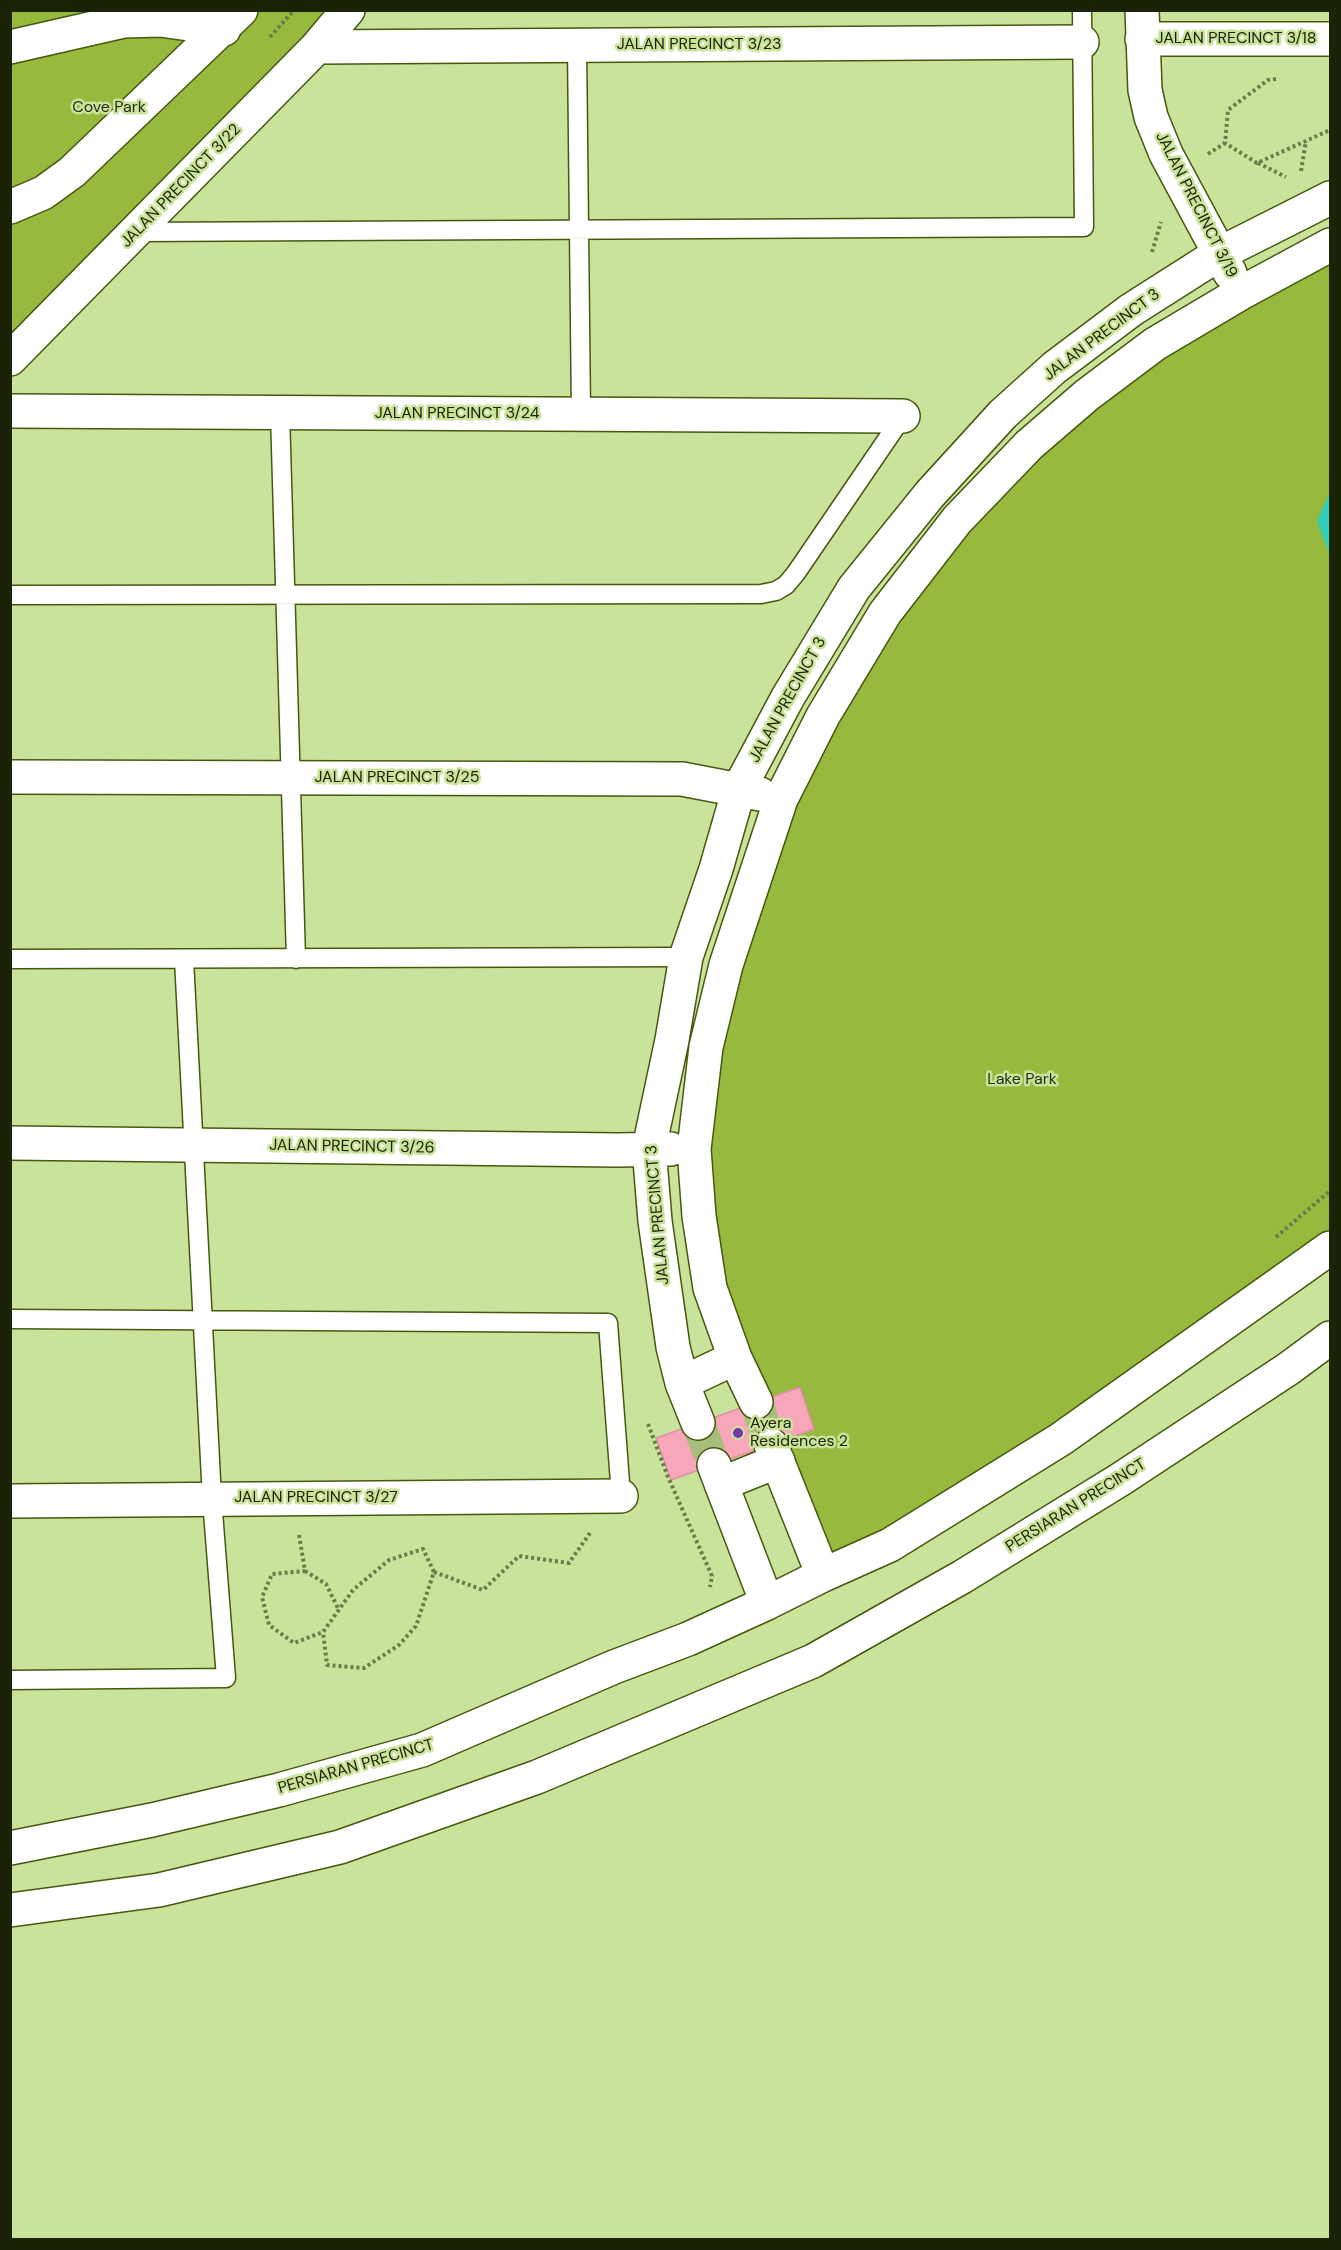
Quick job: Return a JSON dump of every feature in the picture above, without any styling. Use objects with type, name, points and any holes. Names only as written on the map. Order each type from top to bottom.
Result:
[{"type":"street","name":"JALAN PRECINCT 3/22","points":[[10,359],[316,47],[348,10]]},
{"type":"street","points":[[10,47],[124,21],[232,20]]},
{"type":"street","points":[[10,207],[44,193],[72,172],[232,20]]},
{"type":"street","name":"JALAN PRECINCT 3/18","points":[[1142,25],[1330,39]]},
{"type":"street","name":"JALAN PRECINCT 3/19","points":[[1142,25],[1145,90],[1151,117],[1166,154],[1241,293]]},
{"type":"street","name":"JALAN PRECINCT 3/23","points":[[316,47],[577,45],[1082,26]]},
{"type":"street","name":"JALAN PRECINCT 3","points":[[698,1423],[682,1383],[674,1347],[655,1221],[649,1148],[672,1040],[686,957],[716,869],[739,789],[788,697],[854,588],[930,494],[1003,414],[1054,368],[1131,310],[1219,254],[1330,198]]},
{"type":"street","points":[[756,1402],[735,1358],[710,1288],[699,1216],[694,1149],[706,1047],[726,965],[781,800],[823,716],[885,613],[957,520],[1029,445],[1087,395],[1155,344],[1330,244]]},
{"type":"street","name":"JALAN PRECINCT 3/24","points":[[10,411],[903,416]]},
{"type":"street","name":"JALAN PRECINCT 3/25","points":[[10,777],[682,779],[739,789],[781,800]]},
{"type":"street","name":"JALAN PRECINCT 3/26","points":[[10,1143],[694,1149]]},
{"type":"street","name":"PERSIARAN PRECINCT","points":[[10,1848],[152,1820],[279,1790],[422,1750],[688,1639],[890,1545],[1060,1439],[1330,1248]]},
{"type":"street","name":"PERSIARAN PRECINCT","points":[[10,1910],[159,1890],[340,1847],[537,1777],[687,1716],[813,1661],[962,1577],[1122,1479],[1288,1369],[1330,1338]]},
{"type":"street","points":[[682,1383],[735,1358]]},
{"type":"street","points":[[767,1603],[717,1474],[774,1453],[823,1575]]},
{"type":"street","name":"JALAN PRECINCT 3/27","points":[[10,1501],[621,1496]]},
{"type":"lane","points":[[136,232],[1084,227],[1082,26]]},
{"type":"lane","points":[[577,45],[581,414]]},
{"type":"lane","points":[[280,413],[296,959]]},
{"type":"lane","points":[[10,595],[761,594],[776,591],[786,585],[796,573],[903,416]]},
{"type":"lane","points":[[10,959],[686,957]]},
{"type":"lane","points":[[10,1680],[226,1678],[212,1499],[184,959]]},
{"type":"lane","points":[[10,1319],[608,1323],[621,1496]]},
{"type":"path","points":[[1278,79],[1268,80],[1228,110],[1225,143],[1289,179]]},
{"type":"path","points":[[1257,163],[1330,129]]},
{"type":"path","points":[[1301,173],[1306,141]]},
{"type":"path","points":[[298,1528],[305,1571]]},
{"type":"path","points":[[434,1572],[483,1590],[519,1557],[569,1563],[592,1529]]},
{"type":"path","points":[[323,1632],[327,1665],[364,1668],[399,1645],[416,1626],[434,1572],[423,1549],[389,1560],[353,1590],[339,1610],[323,1632],[294,1643],[269,1625],[262,1598],[272,1574],[305,1571],[326,1584],[339,1610]]},
{"type":"green space","name":"Cove Park","points":[[11,11],[338,11],[11,351]]},
{"type":"green space","name":"Lake Park","points":[[1330,249],[1330,1249],[823,1575],[699,1216],[706,1047],[823,716],[1029,445]]},
{"type":"water","points":[[1330,492],[1330,555],[1317,521]]},
{"type":"building","name":"Ayera Residences 2","points":[[800,1387],[814,1429],[671,1480],[656,1438]]},
{"type":"tunnel","points":[[756,1402],[771,1445]]},
{"type":"tunnel","points":[[698,1423],[714,1465]]},
{"type":"place","name":"Ayera Residences 2","points":[[738,1433]]}]
